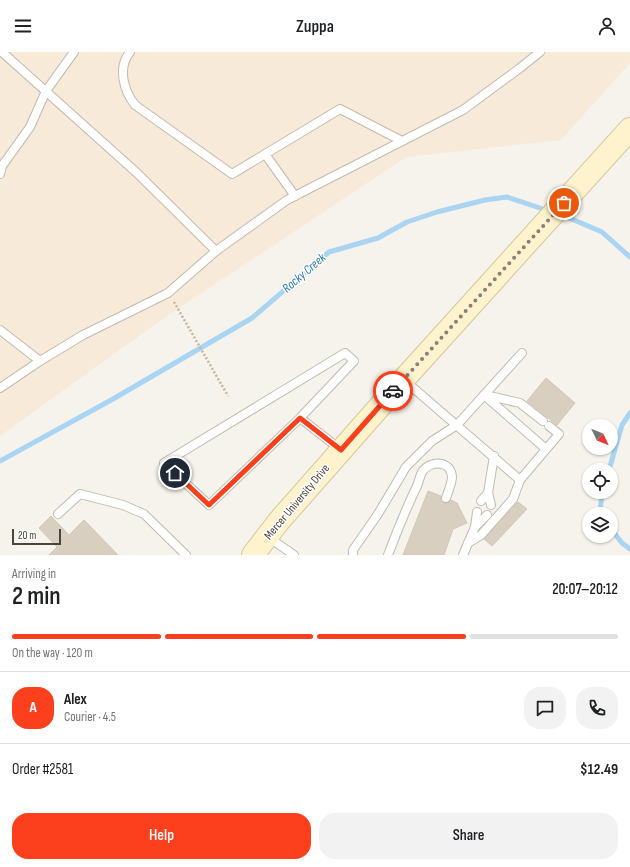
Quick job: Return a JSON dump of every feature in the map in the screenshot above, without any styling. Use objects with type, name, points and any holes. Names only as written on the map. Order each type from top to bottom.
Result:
[{"type":"main road","name":"Mercer University Drive","points":[[254,555],[341,450],[522,251],[623,136]]},
{"type":"lane","points":[[2,52],[137,173],[216,251]]},
{"type":"lane","points":[[0,174],[2,166],[30,127],[46,91],[74,52]]},
{"type":"lane","points":[[130,52],[124,59],[123,74],[127,95],[135,105],[232,174],[340,109],[402,141]]},
{"type":"lane","points":[[0,388],[40,361],[83,335],[168,293],[216,251],[287,200],[463,110],[540,52]]},
{"type":"lane","points":[[266,154],[295,196]]},
{"type":"lane","points":[[0,330],[40,361]]},
{"type":"lane","points":[[345,353],[354,361],[300,418],[209,505],[164,463],[345,353]]},
{"type":"lane","points":[[353,555],[353,550],[378,514],[406,468],[432,441],[457,425],[522,353]]},
{"type":"lane","points":[[404,379],[520,480]]},
{"type":"lane","points":[[468,543],[482,535],[513,499],[520,480],[559,434],[520,403],[510,399],[484,395]]},
{"type":"lane","points":[[484,395],[546,450]]},
{"type":"lane","points":[[300,418],[341,450]]},
{"type":"lane","points":[[491,505],[488,493],[494,456]]},
{"type":"lane","points":[[388,555],[422,471],[430,463],[438,462],[450,471],[452,477],[446,498]]},
{"type":"lane","points":[[481,501],[488,493]]},
{"type":"lane","points":[[58,514],[80,494],[123,505],[144,514],[186,555]]},
{"type":"lane","points":[[463,555],[475,527],[477,512]]},
{"type":"lane","points":[[475,527],[487,515]]},
{"type":"lane","points":[[268,537],[294,555]]},
{"type":"path","points":[[168,293],[228,396]]},
{"type":"shaded area","points":[[0,52],[630,52],[630,63],[561,140],[406,157],[164,318],[0,436]]},
{"type":"building","points":[[546,378],[575,403],[557,425],[527,401]]},
{"type":"building","points":[[428,491],[441,496],[444,503],[451,500],[457,503],[467,523],[453,529],[444,555],[403,555]]},
{"type":"building","points":[[518,502],[527,509],[492,546],[484,539]]},
{"type":"building","points":[[51,516],[69,535],[84,520],[118,555],[49,555],[57,547],[39,528]]},
{"type":"waterway","name":"Rocky Creek","points":[[0,461],[113,399],[252,318],[329,252],[378,238],[407,222],[437,212],[485,200],[507,197],[549,211]]},
{"type":"waterway","name":"Rocky Creek","points":[[560,214],[602,232],[630,257]]},
{"type":"waterway","name":"Rocky Creek","points":[[611,463],[622,425],[630,413]]},
{"type":"waterway","name":"Rocky Creek","points":[[601,499],[601,507]]},
{"type":"waterway","name":"Rocky Creek","points":[[618,538],[630,549]]},
{"type":"way so far","points":[[393,391],[522,251],[564,203]]},
{"type":"route","points":[[175,473],[209,505],[300,418],[341,450],[393,391]]}]
